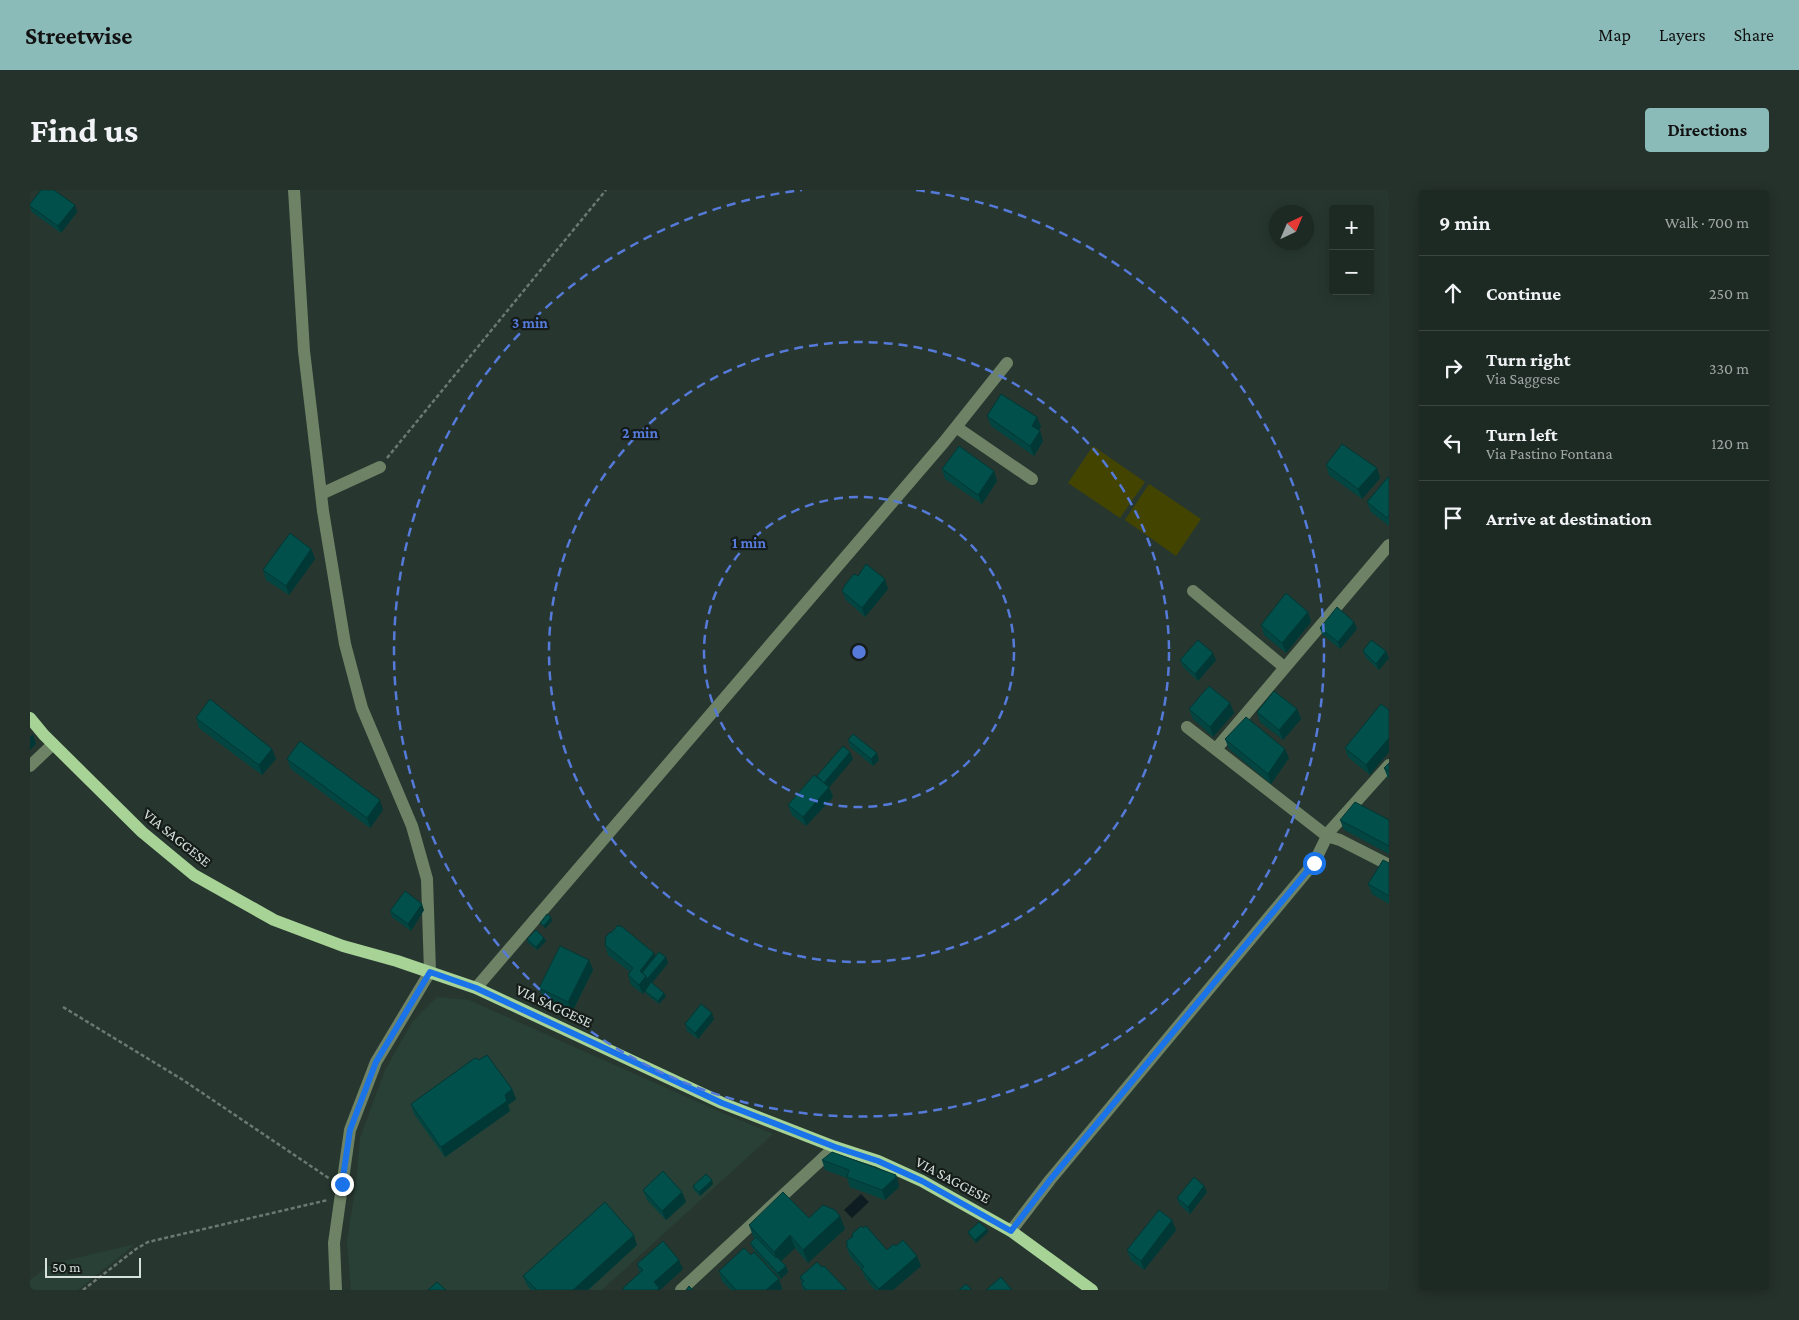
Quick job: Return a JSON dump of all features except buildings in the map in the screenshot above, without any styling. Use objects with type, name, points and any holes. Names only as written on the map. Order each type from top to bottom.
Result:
[{"type":"main road","name":"VIA SAGGESE","points":[[30,718],[53,744],[142,832],[194,875],[274,920],[344,946],[397,961],[476,988],[722,1103],[835,1147],[878,1161],[922,1181],[1011,1231],[1092,1290]]},
{"type":"street","points":[[294,190],[304,350],[321,494],[345,644],[362,708],[412,826],[427,879],[430,972],[376,1062],[350,1130],[334,1243],[336,1290]]},
{"type":"street","points":[[476,988],[956,427],[1007,363]]},
{"type":"street","points":[[956,427],[1032,479]]},
{"type":"street","points":[[321,494],[380,467]]},
{"type":"street","points":[[1216,749],[1389,545]]},
{"type":"street","points":[[1193,591],[1284,668]]},
{"type":"street","points":[[1187,727],[1327,836],[1340,840],[1389,865]]},
{"type":"street","points":[[30,766],[53,744]]},
{"type":"street","points":[[1011,1231],[1050,1180],[1314,863],[1329,832],[1389,765]]},
{"type":"street","points":[[681,1290],[835,1147]]},
{"type":"path","points":[[380,467],[606,190]]},
{"type":"path","points":[[62,1007],[183,1080],[329,1179],[342,1184]]},
{"type":"path","points":[[83,1290],[148,1242],[340,1198]]},
{"type":"shaded area","points":[[1093,446],[1145,482],[1120,518],[1068,483]]},
{"type":"shaded area","points":[[1149,484],[1201,519],[1176,556],[1125,520]]},
{"type":"shaded area","points":[[437,997],[469,1000],[773,1134],[602,1290],[351,1290],[347,1242],[356,1183],[360,1138],[385,1070],[413,1021]]},
{"type":"shaded area","points":[[861,1194],[869,1202],[852,1218],[844,1210]]},
{"type":"shaded area","points":[[135,1244],[78,1290],[30,1290],[30,1280],[51,1264]]},
{"type":"route","points":[[342,1184],[350,1130],[376,1062],[404,1012],[430,972],[476,988],[722,1103],[835,1147],[878,1161],[922,1181],[1011,1231],[1050,1180],[1314,863]]}]
